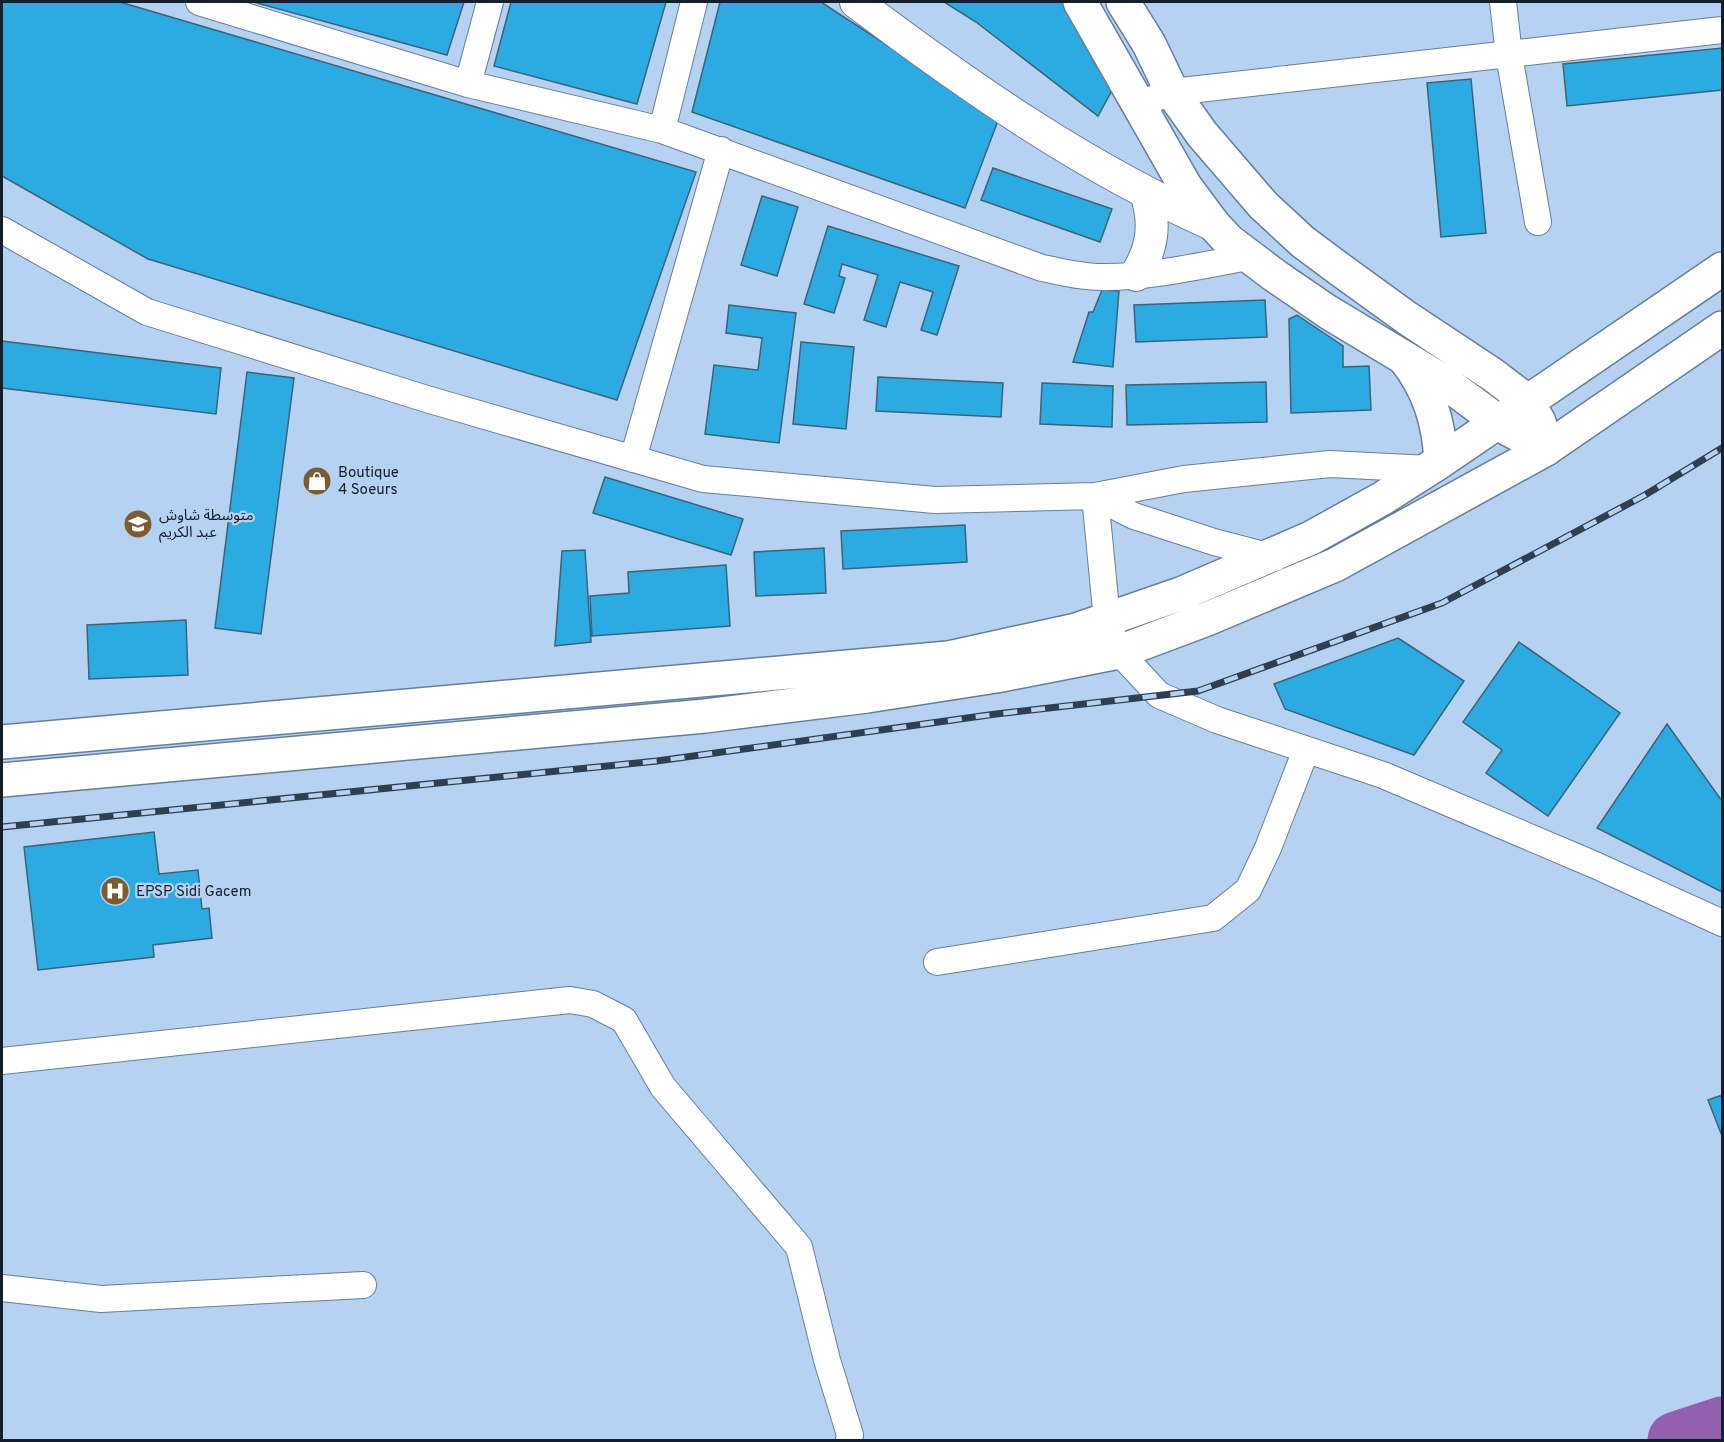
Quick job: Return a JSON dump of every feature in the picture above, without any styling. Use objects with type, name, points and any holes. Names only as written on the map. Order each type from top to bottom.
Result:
[{"type":"main road","points":[[1080,2],[1185,186],[1231,241],[1328,312],[1455,390],[1518,434],[1546,449]]},
{"type":"main road","points":[[1123,2],[1149,44],[1172,92],[1202,134],[1263,206],[1303,242],[1334,265],[1527,401],[1539,422],[1546,449]]},
{"type":"main road","points":[[1231,241],[1263,206]]},
{"type":"main road","points":[[2,742],[948,658],[1076,630],[1183,593],[1267,558],[1311,538],[1383,498],[1722,269]]},
{"type":"main road","points":[[2,780],[705,716],[949,684],[1119,652],[1207,619],[1335,565],[1546,449],[1722,328]]},
{"type":"main road","points":[[1404,358],[1417,374],[1428,394],[1440,438],[1435,465]]},
{"type":"street","points":[[199,2],[468,84],[662,130],[1042,268],[1095,277],[1136,275],[1231,241]]},
{"type":"street","points":[[468,84],[490,2]]},
{"type":"street","points":[[662,130],[694,2]]},
{"type":"street","points":[[856,2],[937,63],[1052,139],[1231,241]]},
{"type":"street","points":[[1503,2],[1509,55],[1538,222]]},
{"type":"street","points":[[1139,104],[1172,92],[1722,30]]},
{"type":"street","points":[[633,459],[721,150]]},
{"type":"street","points":[[1136,275],[1149,250],[1152,236],[1150,207],[1146,193]]},
{"type":"street","points":[[2,230],[147,312],[430,400],[703,479],[935,500],[1095,496],[1184,479],[1330,464],[1435,465]]},
{"type":"street","points":[[1095,496],[1134,516],[1267,558],[1335,565]]},
{"type":"street","points":[[1095,496],[1107,620],[1119,652],[1158,695],[1217,720],[1394,780],[1595,865],[1722,923]]},
{"type":"street","points":[[937,962],[1213,918],[1248,890],[1268,849],[1306,750]]},
{"type":"street","points":[[2,1061],[570,1000],[593,1004],[624,1020],[663,1086],[799,1247],[827,1360],[850,1435],[849,1440]]},
{"type":"street","points":[[2,1288],[101,1299],[363,1285]]},
{"type":"building","points":[[2,2],[120,2],[696,172],[617,400],[148,259],[2,176]]},
{"type":"building","points":[[253,2],[464,2],[447,55]]},
{"type":"building","points":[[511,2],[666,2],[637,104],[494,66]]},
{"type":"building","points":[[720,2],[821,2],[999,118],[965,208],[692,112]]},
{"type":"building","points":[[944,2],[1066,2],[1115,85],[1098,116],[976,22]]},
{"type":"building","points":[[1722,48],[1722,90],[1567,106],[1563,64]]},
{"type":"building","points":[[1471,79],[1486,233],[1441,237],[1427,83]]},
{"type":"building","points":[[993,168],[1112,209],[1100,242],[981,200]]},
{"type":"building","points":[[762,196],[798,207],[777,276],[741,265]]},
{"type":"building","points":[[828,226],[959,266],[937,335],[921,330],[933,292],[900,282],[886,327],[864,320],[878,275],[842,264],[839,276],[845,278],[834,313],[804,304]]},
{"type":"building","points":[[1102,290],[1119,291],[1113,367],[1073,362],[1089,312],[1093,312]]},
{"type":"building","points":[[1265,300],[1267,337],[1136,342],[1134,305]]},
{"type":"building","points":[[729,305],[796,313],[779,443],[705,434],[714,365],[758,370],[762,338],[726,333]]},
{"type":"building","points":[[1297,315],[1343,346],[1343,367],[1369,366],[1371,410],[1291,413],[1289,319]]},
{"type":"building","points":[[2,341],[221,368],[216,414],[2,388]]},
{"type":"building","points":[[801,342],[854,347],[846,429],[793,424]]},
{"type":"building","points":[[247,372],[294,378],[261,634],[215,628]]},
{"type":"building","points":[[878,377],[1003,383],[1001,417],[876,411]]},
{"type":"building","points":[[1266,382],[1267,422],[1127,425],[1126,385]]},
{"type":"building","points":[[1042,383],[1113,386],[1112,427],[1040,424]]},
{"type":"building","points":[[605,477],[743,519],[731,555],[593,513]]},
{"type":"building","points":[[965,525],[967,562],[843,569],[841,531]]},
{"type":"building","points":[[824,548],[826,593],[756,596],[754,552]]},
{"type":"building","points":[[585,550],[591,642],[555,646],[562,551]]},
{"type":"building","points":[[726,565],[730,626],[592,636],[590,596],[629,593],[628,572]]},
{"type":"building","points":[[186,620],[188,675],[89,679],[87,625]]},
{"type":"building","points":[[1398,638],[1464,681],[1414,755],[1285,709],[1274,684]]},
{"type":"building","points":[[1519,642],[1620,713],[1548,816],[1486,773],[1502,750],[1463,722]]},
{"type":"building","points":[[1667,724],[1722,801],[1722,892],[1597,828]]},
{"type":"building","name":"EPSP Sidi Gacem","points":[[154,832],[159,874],[198,870],[202,909],[209,908],[212,938],[153,945],[154,957],[38,970],[24,847]]},
{"type":"building","points":[[1722,1095],[1722,1136],[1708,1100]]},
{"type":"waterway","points":[[1676,1440],[1722,1425]]},
{"type":"railway","points":[[2,827],[657,761],[996,714],[1198,691],[1442,603],[1645,495],[1722,448]]},
{"type":"place","name":"Boutique 4 Soeurs","points":[[317,481]]},
{"type":"place","name":"متوسطة شاوش عبد الكريم","points":[[138,524]]},
{"type":"place","name":"EPSP Sidi Gacem","points":[[115,891]]}]
